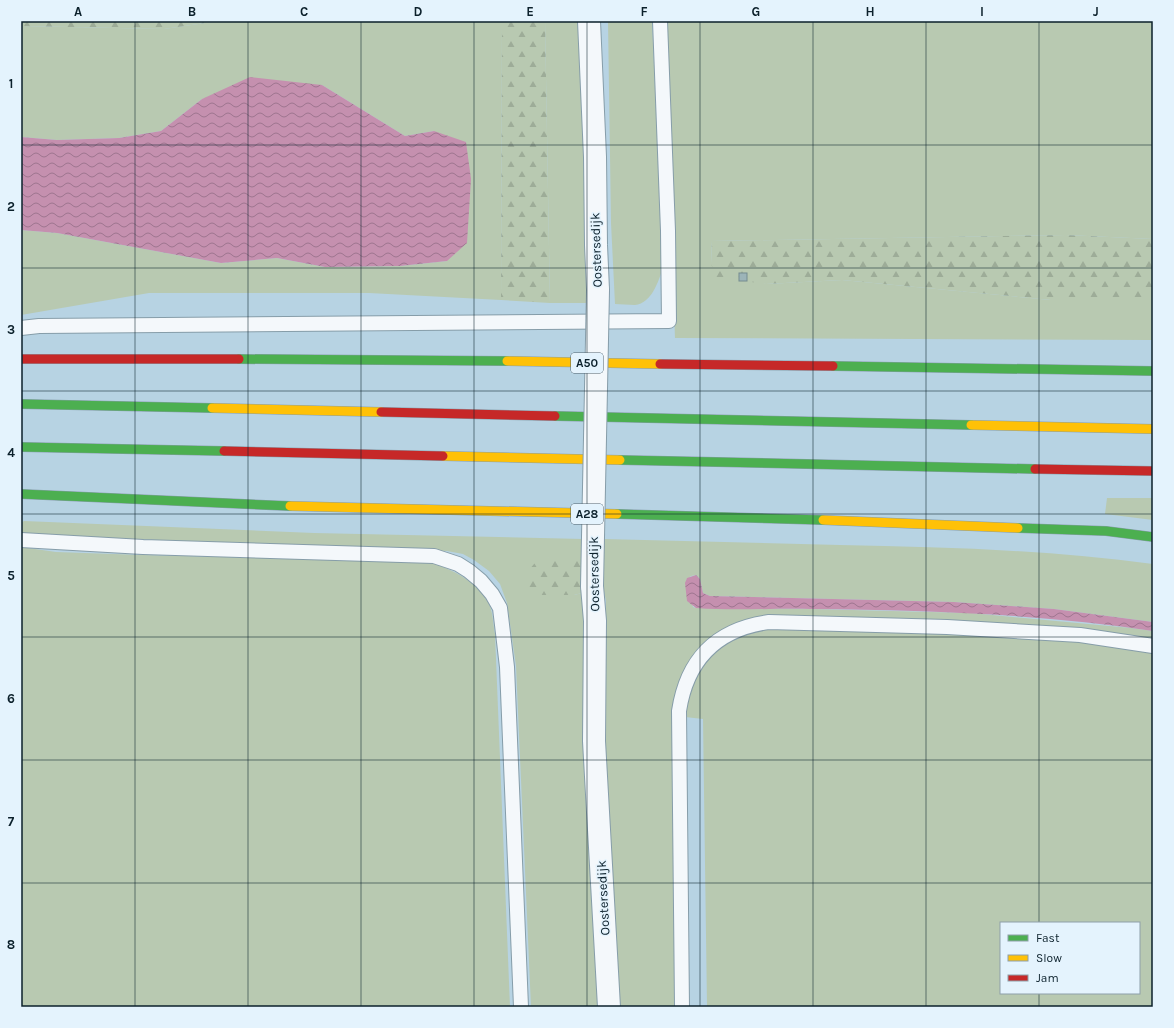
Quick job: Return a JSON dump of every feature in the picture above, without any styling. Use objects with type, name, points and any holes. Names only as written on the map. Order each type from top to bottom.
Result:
[{"type":"highway","name":"A50","points":[[21,359],[340,359],[1153,371]]},
{"type":"highway","points":[[21,404],[1153,429]]},
{"type":"highway","points":[[21,447],[1153,471]]},
{"type":"highway","name":"A28","points":[[21,494],[125,500],[338,508],[703,517],[1091,530],[1153,537]]},
{"type":"street","name":"Oostersedijk","points":[[589,21],[598,290],[592,586],[595,621],[594,741],[609,1007]]},
{"type":"lane","points":[[21,328],[47,326],[670,321],[660,21]]},
{"type":"lane","points":[[21,540],[143,547],[434,556],[458,564],[482,581],[500,608],[507,667],[521,1007]]},
{"type":"lane","points":[[682,1007],[679,711],[683,690],[692,670],[700,657],[723,637],[738,629],[753,624],[769,622],[971,628],[1080,635],[1153,646]]},
{"type":"green space","points":[[21,21],[219,21],[164,29],[21,26]]},
{"type":"green space","points":[[219,21],[502,21],[501,300],[369,293],[149,293],[21,315],[21,230],[57,233],[221,263],[277,258],[325,267],[400,266],[447,261],[434,131],[405,136],[322,85],[202,99],[161,131],[119,138],[57,140],[21,137],[21,26],[164,29]]},
{"type":"green space","points":[[502,21],[545,21],[550,303],[501,300]]},
{"type":"green space","points":[[545,21],[588,21],[588,303],[550,303]]},
{"type":"green space","points":[[608,21],[652,21],[663,268],[654,291],[646,300],[635,305],[615,304],[611,223]]},
{"type":"green space","points":[[664,21],[1153,21],[1153,239],[1066,235],[712,241],[711,263],[766,284],[842,280],[1051,300],[1153,300],[1153,340],[675,338]]},
{"type":"green space","points":[[1066,235],[1153,239],[1153,300],[1051,300],[842,280],[766,284],[715,277],[711,263],[712,241]]},
{"type":"green space","points":[[1107,498],[1153,498],[1153,520],[1105,514]]},
{"type":"green space","points":[[24,521],[314,533],[583,539],[582,557],[549,557],[530,595],[574,595],[582,593],[586,595],[598,1007],[531,1007],[516,666],[507,603],[500,584],[489,571],[463,554],[447,551],[27,535],[21,534],[21,523]]},
{"type":"green space","points":[[604,539],[958,548],[1075,555],[1153,564],[1153,622],[1054,609],[954,602],[710,596],[703,593],[700,579],[696,575],[691,576],[686,580],[693,607],[696,608],[971,613],[1153,631],[1153,640],[769,617],[687,667],[676,1007],[616,1007],[602,752],[606,601],[603,586]]},
{"type":"green space","points":[[21,547],[56,552],[429,562],[455,572],[471,582],[489,604],[495,634],[510,1007],[21,1007]]},
{"type":"green space","points":[[549,557],[582,557],[582,593],[574,595],[530,595],[527,585],[530,570],[534,564]]},
{"type":"green space","points":[[770,628],[947,633],[1079,641],[1153,652],[1153,1007],[707,1007],[703,719],[685,717],[687,698],[697,672],[714,651],[740,634]]},
{"type":"water","points":[[250,77],[322,85],[405,136],[434,131],[466,142],[471,179],[467,243],[447,261],[400,266],[325,267],[277,258],[221,263],[57,233],[21,230],[21,137],[57,140],[119,138],[161,131],[202,99]]},
{"type":"water","points":[[696,575],[700,579],[703,593],[710,596],[954,602],[1054,609],[1153,622],[1153,631],[1111,625],[982,614],[854,610],[696,608],[687,601],[685,583],[687,578]]},
{"type":"building","points":[[739,273],[747,273],[747,281],[739,281]]},
{"type":"traffic: fast","points":[[239,359],[507,361]]},
{"type":"traffic: fast","points":[[833,366],[1153,371]]},
{"type":"traffic: fast","points":[[21,404],[212,408]]},
{"type":"traffic: fast","points":[[555,416],[971,425]]},
{"type":"traffic: fast","points":[[21,447],[224,451]]},
{"type":"traffic: fast","points":[[620,460],[1035,469]]},
{"type":"traffic: fast","points":[[21,494],[290,506]]},
{"type":"traffic: fast","points":[[617,514],[823,520]]},
{"type":"traffic: fast","points":[[1018,528],[1106,531],[1153,537]]},
{"type":"traffic: slow","points":[[507,361],[660,364]]},
{"type":"traffic: slow","points":[[212,408],[381,412]]},
{"type":"traffic: slow","points":[[971,425],[1153,429]]},
{"type":"traffic: slow","points":[[443,456],[620,460]]},
{"type":"traffic: slow","points":[[290,506],[617,514]]},
{"type":"traffic: slow","points":[[823,520],[1018,528]]},
{"type":"traffic: jam","points":[[21,359],[239,359]]},
{"type":"traffic: jam","points":[[660,364],[833,366]]},
{"type":"traffic: jam","points":[[381,412],[555,416]]},
{"type":"traffic: jam","points":[[224,451],[443,456]]},
{"type":"traffic: jam","points":[[1035,469],[1153,471]]}]
